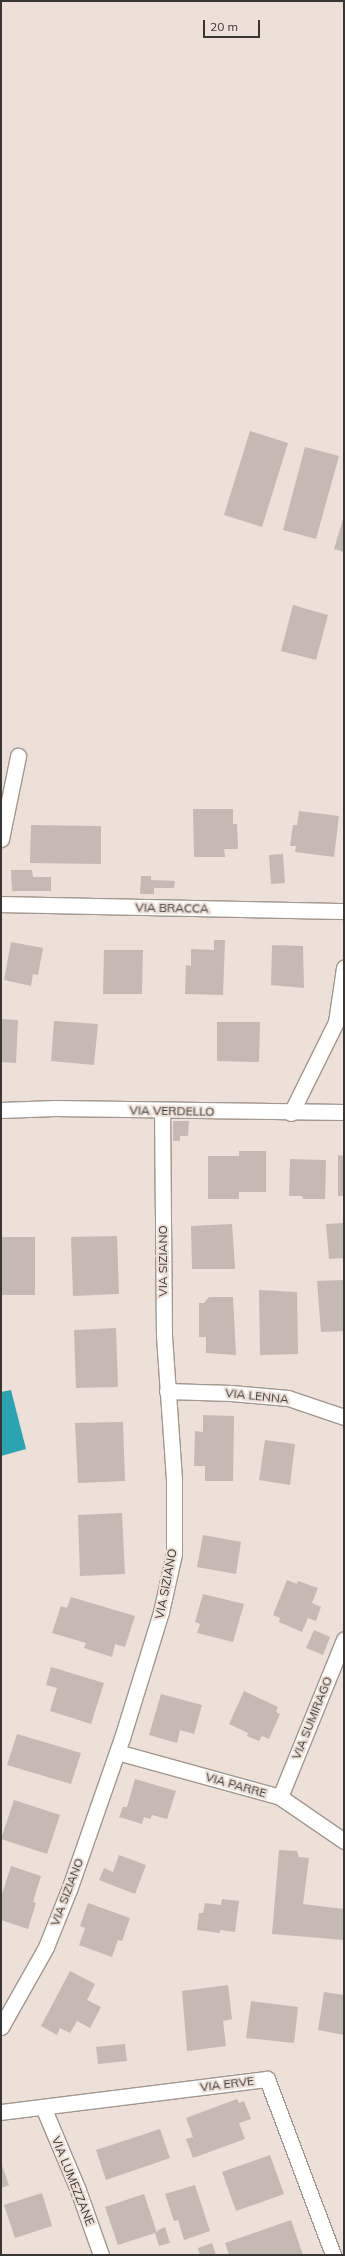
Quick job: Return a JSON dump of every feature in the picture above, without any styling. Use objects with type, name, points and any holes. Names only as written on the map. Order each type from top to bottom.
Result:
[{"type":"street","points":[[1,839],[18,756]]},
{"type":"street","name":"VIA BRACCA","points":[[1,904],[344,911]]},
{"type":"street","points":[[291,1113],[336,1022],[344,968]]},
{"type":"street","name":"VIA VERDELLO","points":[[1,1110],[162,1110],[291,1113],[344,1112]]},
{"type":"street","name":"VIA SIZIANO","points":[[1,2027],[46,1947],[70,1886],[117,1752],[161,1612],[174,1554],[174,1479],[164,1335],[162,1110]]},
{"type":"street","name":"VIA LENNA","points":[[167,1391],[231,1393],[288,1398],[344,1417]]},
{"type":"street","name":"VIA SUMIRAGO","points":[[280,1797],[344,1639]]},
{"type":"street","name":"VIA PARRE","points":[[117,1752],[280,1797],[344,1841]]},
{"type":"street","name":"VIA ERVE","points":[[1,2112],[267,2079],[333,2255]]},
{"type":"street","name":"VIA LUMEZZANE","points":[[43,2107],[78,2190],[101,2255]]},
{"type":"water","points":[[11,1390],[26,1449],[1,1456],[1,1392]]},
{"type":"building","points":[[250,431],[288,443],[262,527],[224,515]]},
{"type":"building","points":[[305,447],[339,456],[316,539],[283,530]]},
{"type":"building","points":[[344,516],[344,552],[334,549]]},
{"type":"building","points":[[293,605],[328,615],[316,660],[281,651]]},
{"type":"building","points":[[193,809],[233,809],[233,824],[237,824],[238,849],[224,849],[225,857],[194,857]]},
{"type":"building","points":[[299,811],[339,816],[334,857],[295,852],[296,846],[290,846],[293,825],[297,825]]},
{"type":"building","points":[[31,825],[101,826],[101,864],[30,863]]},
{"type":"building","points":[[283,854],[285,883],[271,884],[269,855]]},
{"type":"building","points":[[11,870],[32,870],[33,877],[51,877],[51,891],[12,891]]},
{"type":"building","points":[[141,876],[151,876],[151,880],[175,881],[174,888],[154,888],[154,894],[140,894]]},
{"type":"building","points":[[214,940],[225,940],[223,995],[185,994],[186,965],[191,966],[191,949],[214,950]]},
{"type":"building","points":[[11,942],[43,948],[38,975],[33,974],[31,986],[4,980]]},
{"type":"building","points":[[272,945],[303,946],[304,988],[271,985]]},
{"type":"building","points":[[104,950],[143,950],[142,994],[103,994]]},
{"type":"building","points":[[1,1019],[18,1020],[16,1063],[1,1062]]},
{"type":"building","points":[[54,1021],[98,1024],[94,1065],[51,1061]]},
{"type":"building","points":[[217,1022],[260,1022],[259,1062],[217,1061]]},
{"type":"building","points":[[173,1121],[189,1121],[188,1136],[180,1136],[180,1141],[173,1141]]},
{"type":"building","points":[[239,1151],[266,1151],[266,1192],[239,1192],[239,1199],[208,1199],[208,1156],[239,1156]]},
{"type":"building","points":[[338,1155],[344,1156],[344,1196],[338,1196]]},
{"type":"building","points":[[290,1159],[326,1160],[325,1199],[303,1199],[302,1196],[289,1196]]},
{"type":"building","points":[[344,1223],[344,1258],[329,1259],[326,1224]]},
{"type":"building","points":[[232,1224],[235,1269],[192,1269],[191,1226]]},
{"type":"building","points":[[117,1236],[119,1294],[73,1296],[71,1237]]},
{"type":"building","points":[[1,1237],[35,1237],[35,1295],[1,1295]]},
{"type":"building","points":[[344,1280],[344,1331],[321,1332],[317,1281]]},
{"type":"building","points":[[259,1290],[297,1292],[298,1354],[260,1355]]},
{"type":"building","points":[[209,1297],[233,1297],[236,1355],[206,1353],[206,1337],[199,1337],[199,1303],[204,1303]]},
{"type":"building","points":[[116,1328],[118,1387],[76,1388],[74,1330]]},
{"type":"building","points":[[203,1415],[234,1416],[233,1481],[205,1481],[205,1466],[194,1466],[195,1431],[203,1432]]},
{"type":"building","points":[[123,1422],[125,1481],[78,1483],[75,1423]]},
{"type":"building","points":[[265,1440],[295,1444],[290,1485],[259,1480]]},
{"type":"building","points":[[122,1513],[125,1574],[80,1576],[78,1515]]},
{"type":"building","points":[[203,1535],[241,1542],[236,1574],[197,1567]]},
{"type":"building","points":[[287,1580],[297,1584],[298,1581],[318,1588],[312,1603],[321,1607],[316,1621],[308,1618],[302,1632],[279,1622],[280,1618],[273,1615]]},
{"type":"building","points":[[203,1594],[244,1604],[233,1642],[197,1633],[200,1624],[195,1622]]},
{"type":"building","points":[[71,1597],[135,1616],[125,1647],[115,1644],[112,1657],[84,1648],[86,1643],[52,1633],[61,1606],[67,1608]]},
{"type":"building","points":[[314,1630],[330,1637],[323,1655],[306,1648]]},
{"type":"building","points":[[51,1667],[104,1683],[91,1724],[50,1711],[57,1688],[46,1685]]},
{"type":"building","points":[[244,1691],[278,1707],[276,1712],[280,1714],[269,1739],[262,1736],[259,1741],[247,1736],[248,1733],[229,1724]]},
{"type":"building","points":[[161,1694],[202,1705],[194,1734],[180,1730],[177,1743],[149,1735]]},
{"type":"building","points":[[17,1734],[81,1753],[71,1784],[7,1765]]},
{"type":"building","points":[[135,1779],[176,1791],[167,1819],[152,1815],[150,1819],[144,1817],[142,1824],[119,1817],[123,1807],[127,1807]]},
{"type":"building","points":[[14,1800],[60,1815],[47,1854],[1,1839]]},
{"type":"building","points":[[279,1850],[297,1851],[299,1857],[309,1858],[303,1904],[344,1909],[344,1940],[272,1934]]},
{"type":"building","points":[[119,1855],[146,1865],[135,1894],[99,1880],[104,1868],[113,1872]]},
{"type":"building","points":[[11,1866],[41,1876],[33,1902],[36,1903],[28,1929],[1,1920],[1,1897]]},
{"type":"building","points":[[222,1899],[239,1901],[235,1932],[220,1930],[220,1933],[197,1930],[199,1913],[203,1913],[205,1903],[221,1905]]},
{"type":"building","points":[[88,1903],[130,1918],[122,1941],[118,1940],[112,1957],[79,1945],[85,1928],[80,1926]]},
{"type":"building","points":[[70,1971],[95,1984],[87,2000],[101,2007],[90,2028],[77,2021],[70,2033],[60,2028],[57,2035],[41,2026]]},
{"type":"building","points":[[228,1985],[232,2019],[223,2021],[226,2046],[187,2051],[182,1991]]},
{"type":"building","points":[[324,1992],[344,1995],[344,2035],[318,2030]]},
{"type":"building","points":[[251,2001],[298,2007],[294,2043],[246,2038]]},
{"type":"building","points":[[125,2044],[127,2061],[98,2064],[96,2047]]},
{"type":"building","points":[[237,2099],[239,2103],[244,2101],[251,2119],[239,2123],[245,2139],[193,2158],[186,2139],[193,2137],[186,2118]]},
{"type":"building","points":[[160,2129],[170,2158],[106,2180],[96,2150]]},
{"type":"building","points":[[270,2155],[284,2194],[236,2211],[222,2172]]},
{"type":"building","points":[[1,2163],[9,2185],[1,2188]]},
{"type":"building","points":[[195,2185],[210,2231],[184,2240],[178,2220],[174,2221],[165,2194]]},
{"type":"building","points":[[42,2193],[52,2226],[15,2238],[4,2205]]},
{"type":"building","points":[[144,2194],[157,2233],[158,2230],[165,2227],[170,2243],[159,2246],[155,2233],[118,2245],[105,2207]]},
{"type":"building","points":[[291,2220],[303,2255],[229,2255],[225,2243]]},
{"type":"building","points":[[212,2243],[216,2255],[200,2255],[198,2248]]}]
